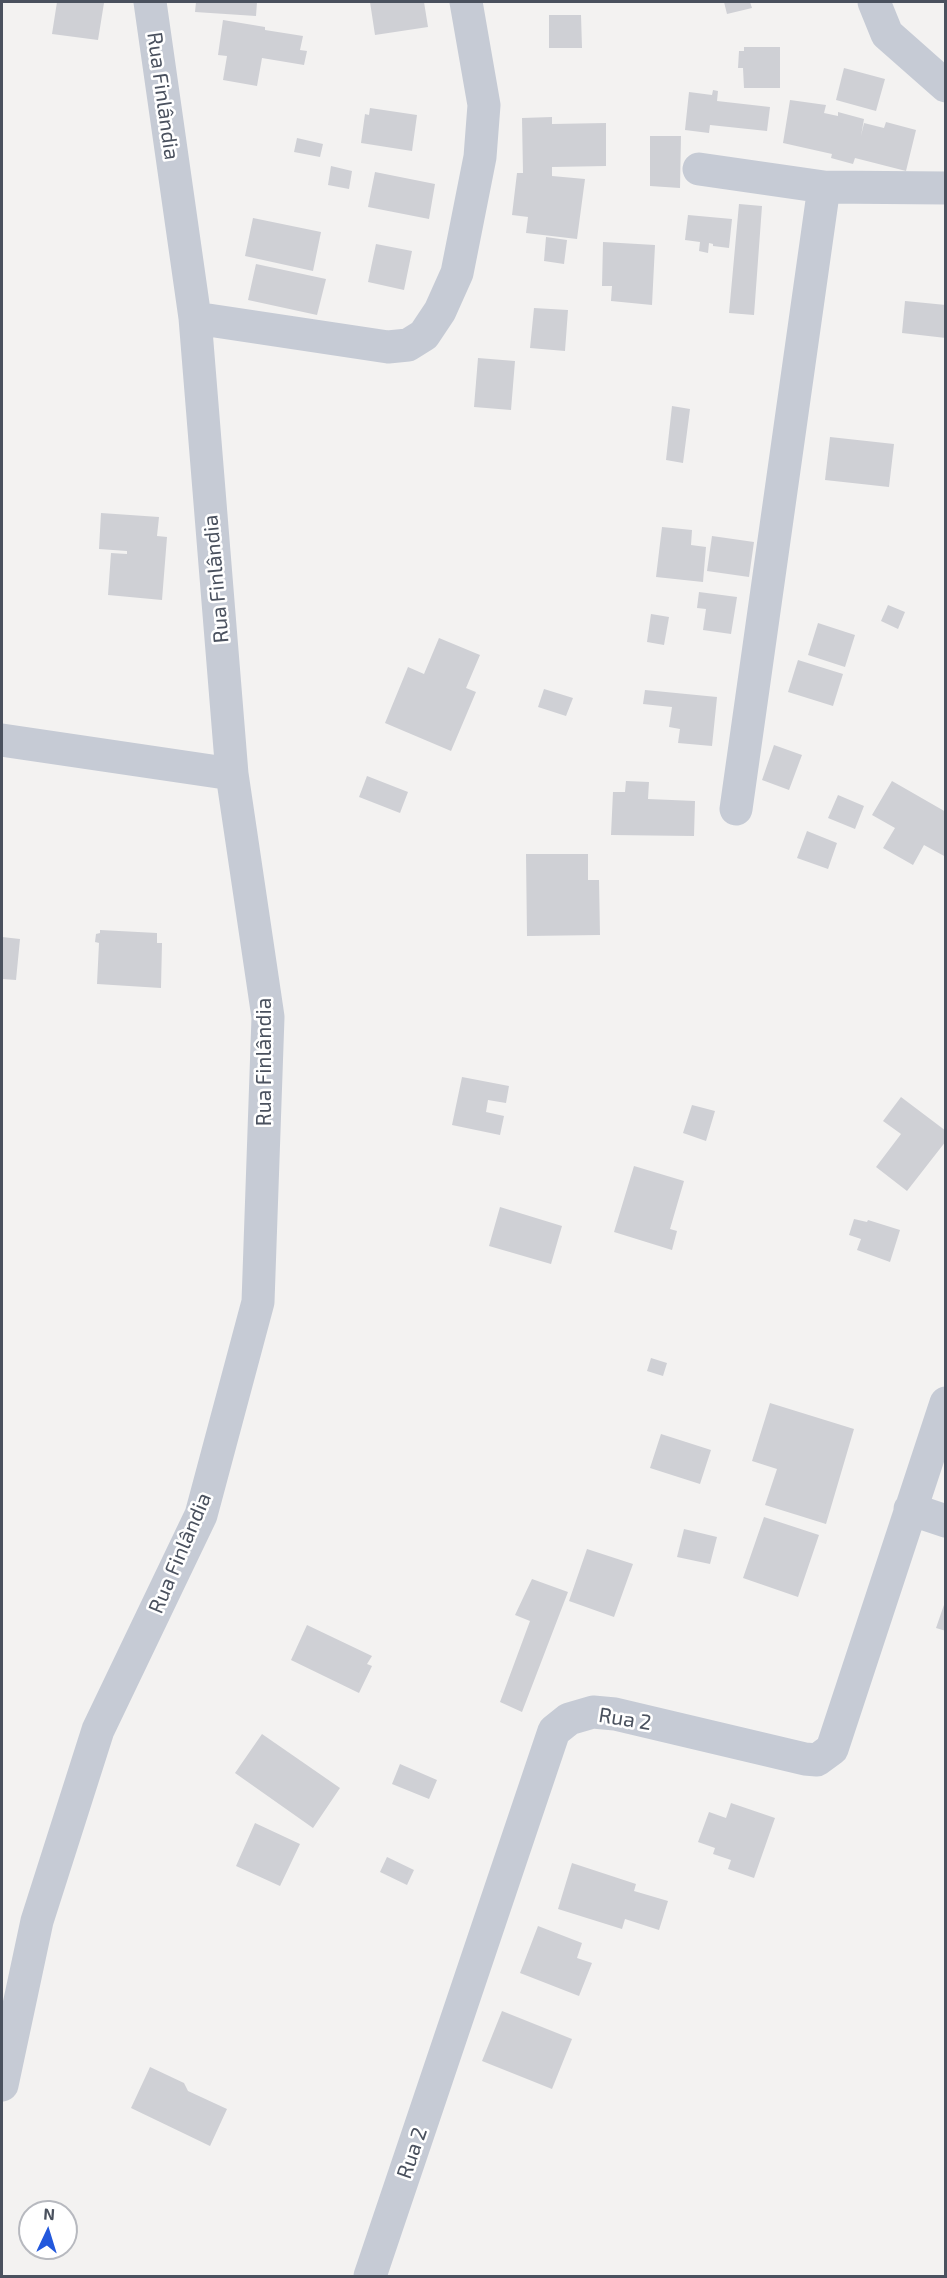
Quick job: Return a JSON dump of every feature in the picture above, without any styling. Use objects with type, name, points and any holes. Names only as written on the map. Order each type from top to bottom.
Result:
[{"type":"street","name":"Rua Finlândia","points":[[2,2085],[37,1921],[98,1730],[201,1515],[258,1302],[268,1017],[232,774],[195,318],[150,2]]},
{"type":"street","points":[[195,318],[388,347],[408,345],[424,336],[440,311],[457,273],[480,157],[484,105],[466,2]]},
{"type":"street","points":[[874,2],[887,34],[945,86]]},
{"type":"street","points":[[699,169],[824,187],[945,188]]},
{"type":"street","points":[[736,809],[824,187]]},
{"type":"street","points":[[2,740],[232,774]]},
{"type":"street","name":"Rua 2","points":[[370,2277],[554,1731],[569,1719],[593,1712],[615,1714],[805,1759],[816,1760],[832,1749],[945,1402]]},
{"type":"street","points":[[910,1509],[945,1521]]},
{"type":"building","points":[[57,2],[104,3],[98,40],[52,34]]},
{"type":"building","points":[[196,2],[257,2],[256,16],[195,12]]},
{"type":"building","points":[[370,2],[424,2],[428,27],[375,35]]},
{"type":"building","points":[[724,2],[750,2],[752,8],[727,14]]},
{"type":"building","points":[[549,15],[581,15],[582,48],[549,48]]},
{"type":"building","points":[[223,20],[303,36],[300,50],[307,51],[304,65],[262,58],[257,86],[223,80],[227,56],[218,55]]},
{"type":"building","points":[[744,47],[780,47],[780,88],[744,88],[743,68],[738,68],[739,51],[744,51]]},
{"type":"building","points":[[844,68],[885,79],[876,111],[836,100]]},
{"type":"building","points":[[713,90],[718,91],[717,101],[770,107],[767,131],[710,125],[709,133],[685,130],[689,92],[712,95]]},
{"type":"building","points":[[790,100],[826,105],[824,113],[838,116],[838,112],[864,119],[861,136],[864,123],[884,128],[886,122],[916,130],[906,171],[855,158],[853,164],[831,158],[832,154],[783,143]]},
{"type":"building","points":[[370,108],[417,115],[412,151],[361,143],[365,114],[369,115]]},
{"type":"building","points":[[552,117],[552,124],[606,123],[606,166],[552,167],[552,176],[585,179],[577,239],[526,233],[528,217],[512,215],[517,173],[523,173],[522,118]]},
{"type":"building","points":[[650,136],[681,136],[680,188],[650,186]]},
{"type":"building","points":[[297,138],[323,144],[320,157],[294,152]]},
{"type":"building","points":[[331,166],[352,171],[349,189],[328,185]]},
{"type":"building","points":[[375,172],[435,184],[429,219],[368,207]]},
{"type":"building","points":[[739,204],[762,206],[754,315],[729,313]]},
{"type":"building","points":[[688,215],[732,219],[729,248],[713,246],[709,243],[708,253],[699,251],[700,242],[685,240]]},
{"type":"building","points":[[253,218],[321,232],[313,271],[245,256]]},
{"type":"building","points":[[546,237],[567,240],[564,264],[544,261]]},
{"type":"building","points":[[603,242],[655,245],[652,305],[611,301],[612,286],[602,286]]},
{"type":"building","points":[[376,244],[412,251],[404,290],[368,282]]},
{"type":"building","points":[[256,264],[326,279],[317,315],[248,300]]},
{"type":"building","points":[[905,301],[946,305],[946,338],[902,333]]},
{"type":"building","points":[[534,308],[568,310],[565,351],[530,348]]},
{"type":"building","points":[[478,358],[515,361],[511,410],[474,407]]},
{"type":"building","points":[[672,406],[690,409],[683,463],[666,460]]},
{"type":"building","points":[[830,437],[894,444],[889,487],[825,480]]},
{"type":"building","points":[[101,513],[159,517],[157,536],[167,537],[162,600],[108,595],[111,553],[127,554],[127,551],[99,549]]},
{"type":"building","points":[[662,527],[692,530],[691,545],[706,547],[703,582],[656,577]]},
{"type":"building","points":[[712,536],[754,542],[749,577],[707,571]]},
{"type":"building","points":[[699,592],[737,597],[731,634],[703,630],[706,609],[697,608]]},
{"type":"building","points":[[888,605],[905,612],[898,629],[881,621]]},
{"type":"building","points":[[651,614],[669,617],[664,645],[647,642]]},
{"type":"building","points":[[818,623],[855,635],[845,667],[808,655]]},
{"type":"building","points":[[439,638],[480,655],[466,688],[476,692],[451,751],[385,723],[408,667],[424,674]]},
{"type":"building","points":[[798,660],[843,674],[833,706],[788,692]]},
{"type":"building","points":[[544,689],[573,698],[566,716],[538,707]]},
{"type":"building","points":[[645,690],[717,697],[712,746],[678,743],[680,729],[669,727],[672,707],[643,704]]},
{"type":"building","points":[[774,745],[802,755],[789,790],[762,780]]},
{"type":"building","points":[[367,776],[408,792],[400,813],[359,797]]},
{"type":"building","points":[[626,781],[649,782],[648,799],[695,801],[694,836],[611,835],[613,792],[625,792]]},
{"type":"building","points":[[892,781],[946,812],[946,857],[924,845],[913,865],[883,848],[895,828],[872,815]]},
{"type":"building","points":[[838,795],[864,806],[855,829],[828,818]]},
{"type":"building","points":[[807,831],[837,843],[828,869],[797,858]]},
{"type":"building","points":[[526,854],[588,854],[588,880],[599,880],[600,935],[527,936]]},
{"type":"building","points":[[100,930],[157,933],[157,943],[162,943],[161,988],[97,984],[99,943],[95,942],[96,934],[100,933]]},
{"type":"building","points":[[2,937],[20,939],[16,980],[2,979]]},
{"type":"building","points":[[462,1077],[509,1086],[506,1103],[488,1100],[486,1112],[504,1116],[500,1135],[452,1125]]},
{"type":"building","points":[[901,1097],[946,1131],[946,1141],[907,1191],[876,1167],[901,1134],[883,1121]]},
{"type":"building","points":[[692,1105],[715,1111],[706,1141],[683,1133]]},
{"type":"building","points":[[634,1166],[684,1181],[670,1229],[677,1231],[672,1250],[614,1232]]},
{"type":"building","points":[[500,1207],[562,1226],[551,1264],[489,1246]]},
{"type":"building","points":[[854,1219],[867,1222],[868,1220],[900,1230],[890,1262],[857,1250],[861,1239],[849,1235]]},
{"type":"building","points":[[651,1358],[667,1363],[663,1376],[647,1371]]},
{"type":"building","points":[[770,1403],[854,1429],[826,1524],[765,1505],[777,1469],[752,1461]]},
{"type":"building","points":[[661,1434],[711,1450],[700,1484],[650,1468]]},
{"type":"building","points":[[764,1517],[819,1535],[798,1597],[743,1578]]},
{"type":"building","points":[[684,1529],[717,1537],[710,1564],[677,1557]]},
{"type":"building","points":[[587,1549],[633,1564],[614,1617],[569,1601]]},
{"type":"building","points":[[532,1579],[568,1592],[522,1712],[500,1702],[530,1621],[515,1615]]},
{"type":"building","points":[[946,1599],[946,1631],[936,1628]]},
{"type":"building","points":[[307,1625],[372,1656],[367,1664],[372,1666],[359,1693],[291,1660]]},
{"type":"building","points":[[262,1734],[340,1788],[313,1828],[235,1773]]},
{"type":"building","points":[[400,1764],[437,1780],[429,1799],[392,1784]]},
{"type":"building","points":[[731,1803],[775,1818],[754,1878],[728,1869],[731,1860],[713,1854],[715,1848],[698,1842],[709,1812],[726,1818]]},
{"type":"building","points":[[255,1823],[300,1844],[280,1886],[236,1866]]},
{"type":"building","points":[[387,1857],[414,1870],[407,1885],[380,1872]]},
{"type":"building","points":[[572,1863],[636,1884],[634,1891],[668,1901],[659,1930],[625,1919],[622,1929],[558,1909]]},
{"type":"building","points":[[538,1926],[582,1943],[577,1958],[592,1963],[579,1996],[520,1973]]},
{"type":"building","points":[[502,2011],[572,2039],[552,2089],[482,2061]]},
{"type":"building","points":[[150,2067],[184,2083],[188,2091],[227,2109],[210,2146],[131,2108]]}]
